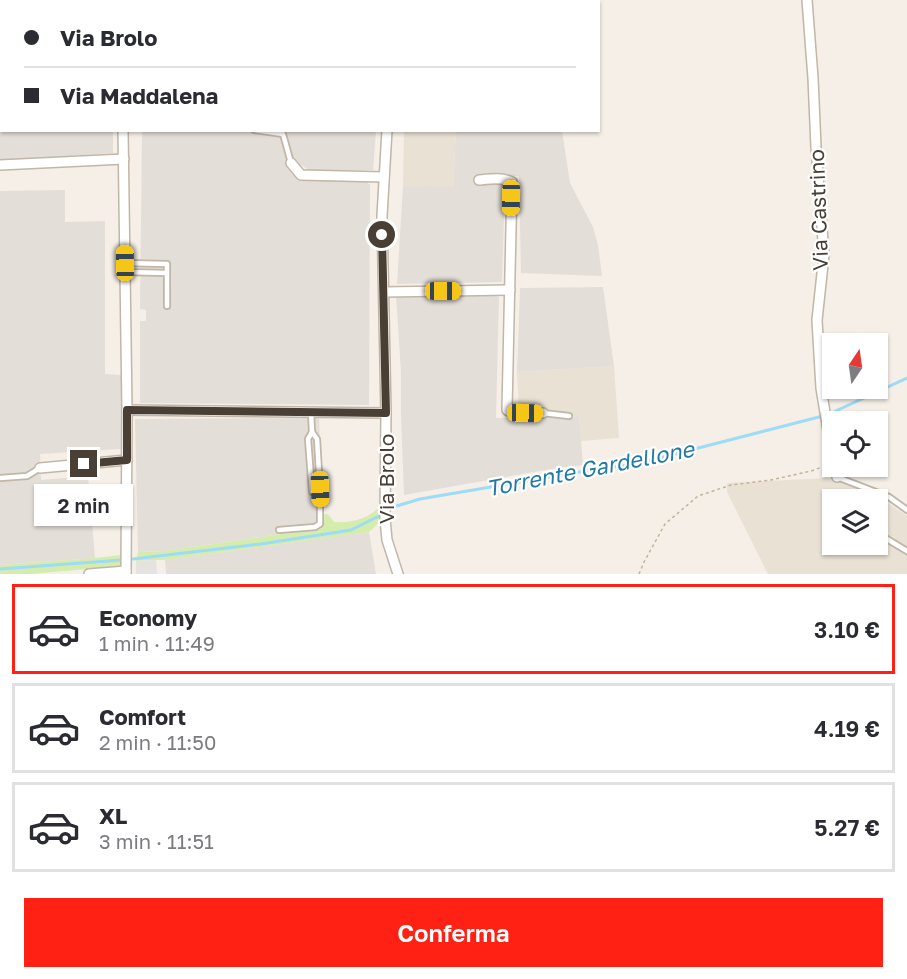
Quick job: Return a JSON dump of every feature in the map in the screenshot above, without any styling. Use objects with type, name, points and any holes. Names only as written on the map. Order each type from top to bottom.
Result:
[{"type":"street","name":"Via Castrino","points":[[807,0],[824,255],[817,320],[821,388],[825,411]]},
{"type":"street","points":[[89,574],[126,572],[127,410],[123,132]]},
{"type":"street","name":"Via Brolo","points":[[387,132],[382,216],[386,413],[385,519],[387,540],[398,574]]},
{"type":"street","points":[[0,165],[124,159]]},
{"type":"street","points":[[291,163],[301,175],[384,177]]},
{"type":"street","points":[[479,180],[501,179],[512,182],[507,410],[512,413],[543,413]]},
{"type":"street","points":[[384,292],[510,290]]},
{"type":"street","points":[[127,410],[386,413]]},
{"type":"street","points":[[40,468],[127,460]]},
{"type":"lane","points":[[268,132],[283,134],[291,163]]},
{"type":"lane","points":[[125,267],[167,264],[167,306]]},
{"type":"lane","points":[[125,267],[167,273]]},
{"type":"lane","points":[[279,530],[315,527],[320,524],[317,439],[312,432],[311,413]]},
{"type":"lane","points":[[543,413],[569,416]]},
{"type":"lane","points":[[312,432],[308,439],[312,492]]},
{"type":"lane","points":[[0,478],[27,476],[40,468]]},
{"type":"lane","points":[[837,477],[889,497],[907,510]]},
{"type":"lane","points":[[888,540],[907,551]]},
{"type":"path","points":[[639,574],[665,524],[698,496],[731,485],[771,480],[822,468]]},
{"type":"shaded area","points":[[0,132],[113,132],[113,153],[0,161]]},
{"type":"shaded area","points":[[142,132],[376,132],[373,170],[309,170],[296,162],[288,164],[298,178],[367,182],[370,185],[369,405],[140,403],[140,321],[146,321],[146,310],[140,309]]},
{"type":"shaded area","points":[[404,132],[456,132],[453,188],[403,186]]},
{"type":"shaded area","points":[[456,132],[562,132],[570,183],[593,227],[602,276],[521,273],[519,176],[479,175],[479,184],[505,184],[502,282],[397,284],[403,186],[453,187]]},
{"type":"shaded area","points":[[65,190],[65,222],[105,221],[105,374],[121,375],[121,449],[40,454],[41,480],[88,476],[95,558],[0,565],[0,191]]},
{"type":"shaded area","points":[[603,287],[614,366],[517,372],[520,288]]},
{"type":"shaded area","points":[[489,294],[499,297],[496,418],[579,416],[583,465],[404,495],[401,372],[396,296]]},
{"type":"shaded area","points":[[614,366],[619,438],[581,441],[579,416],[543,418],[542,405],[519,407],[517,372]]},
{"type":"shaded area","points":[[319,418],[323,528],[165,551],[138,552],[135,419]]},
{"type":"shaded area","points":[[829,478],[859,489],[822,489],[822,555],[888,555],[888,503],[907,516],[907,574],[768,574],[727,492],[727,483]]},
{"type":"shaded area","points":[[369,532],[376,574],[166,574],[165,560]]},
{"type":"shaded area","points":[[156,560],[157,574],[136,574],[136,561]]},
{"type":"green space","points":[[380,507],[381,521],[369,532],[165,560],[136,561],[138,552],[165,551],[323,528],[323,514],[328,514],[334,522],[348,522],[370,515]]},
{"type":"green space","points":[[121,555],[122,566],[31,574],[0,574],[0,565]]},
{"type":"waterway","name":"Torrente Gardellone","points":[[836,411],[907,378]]},
{"type":"waterway","name":"Torrente Gardellone","points":[[390,508],[420,499],[636,464],[822,416]]},
{"type":"waterway","name":"Torrente Gardellone","points":[[133,559],[261,544],[351,530],[381,515]]},
{"type":"waterway","name":"Torrente Gardellone","points":[[0,569],[122,560]]},
{"type":"route","points":[[84,464],[127,460],[127,410],[386,413],[382,235]]}]
